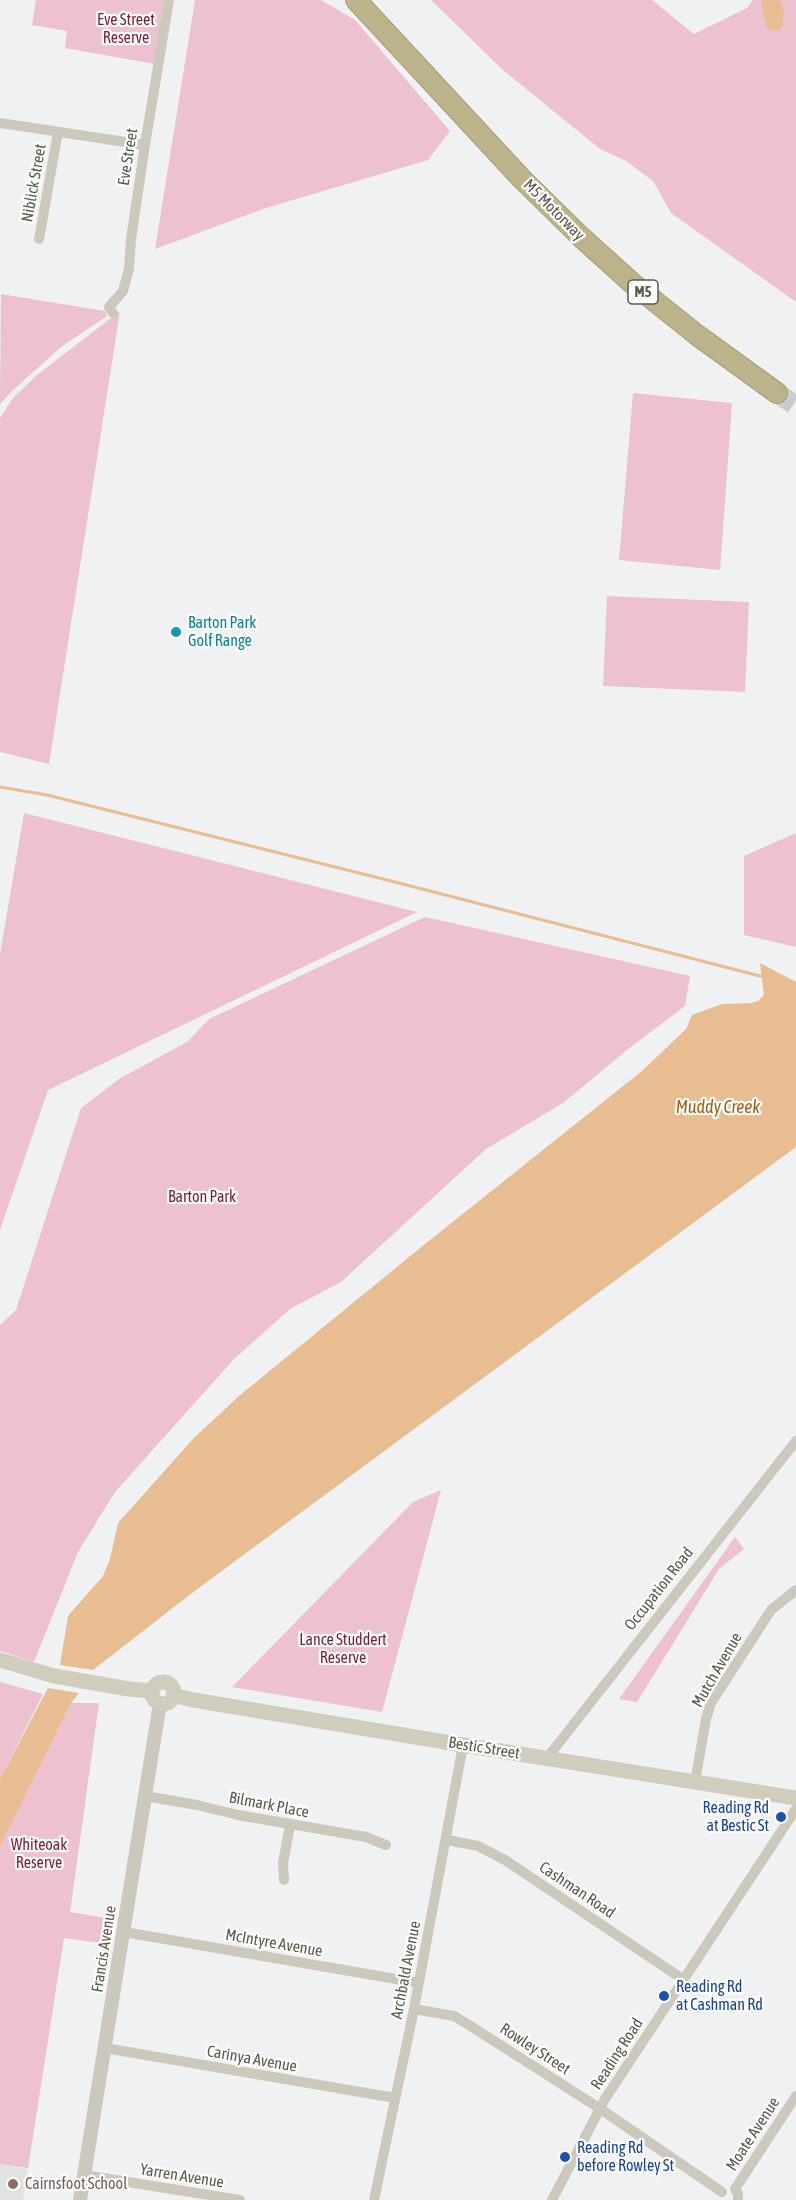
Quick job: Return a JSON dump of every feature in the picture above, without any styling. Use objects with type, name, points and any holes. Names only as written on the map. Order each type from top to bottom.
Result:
[{"type":"highway","name":"M5 Motorway","points":[[356,0],[525,174]]},
{"type":"highway","name":"M5 Motorway","points":[[373,0],[581,237],[632,284],[702,340],[781,387]]},
{"type":"main road","points":[[0,1660],[54,1676],[156,1697]]},
{"type":"main road","name":"Bestic Street","points":[[156,1697],[156,1684],[164,1682],[170,1685],[173,1695],[193,1700],[796,1798]]},
{"type":"street","name":"Eve Street","points":[[113,313],[109,307],[123,291],[129,269],[131,239],[145,145],[170,0]]},
{"type":"street","points":[[0,123],[145,145]]},
{"type":"street","name":"Niblick Street","points":[[39,239],[58,132]]},
{"type":"street","name":"Occupation Road","points":[[547,1758],[796,1441]]},
{"type":"street","name":"Mutch Avenue","points":[[695,1782],[711,1703],[771,1610],[796,1590]]},
{"type":"street","name":"Francis Avenue","points":[[80,2200],[145,1796],[156,1697]]},
{"type":"street","name":"Archbald Avenue","points":[[374,2200],[414,2009],[463,1745]]},
{"type":"street","name":"Bilmark Place","points":[[145,1796],[197,1804],[290,1825],[366,1837],[386,1845]]},
{"type":"street","name":"Reading Road","points":[[552,2200],[599,2108],[796,1809]]},
{"type":"street","points":[[284,1880],[283,1863],[290,1825]]},
{"type":"street","name":"Cashman Road","points":[[447,1840],[478,1846],[504,1860],[684,1980]]},
{"type":"street","name":"McIntyre Avenue","points":[[124,1932],[419,1983]]},
{"type":"street","name":"Rowley Street","points":[[414,2009],[454,2016],[599,2108],[722,2196]]},
{"type":"street","name":"Carinya Avenue","points":[[105,2048],[395,2098]]},
{"type":"street","name":"Moate Avenue","points":[[737,2195],[796,2096]]},
{"type":"street","name":"Yarren Avenue","points":[[84,2175],[240,2200]]},
{"type":"street","points":[[722,2196],[729,2188],[737,2195]]},
{"type":"shaded area","name":"Cairnsfoot School","points":[[0,2164],[28,2169],[23,2200],[0,2200]]},
{"type":"green space","name":"Eve Street Reserve","points":[[36,0],[164,0],[155,64],[65,48],[67,31],[32,25]]},
{"type":"green space","points":[[195,0],[321,0],[355,20],[450,131],[428,160],[266,208],[155,249]]},
{"type":"green space","points":[[431,0],[652,0],[694,34],[747,8],[753,0],[796,0],[796,302],[671,213],[653,181],[626,161],[600,149],[503,70]]},
{"type":"green space","points":[[1,294],[105,311],[107,316],[61,347],[0,404]]},
{"type":"green space","points":[[120,311],[49,764],[0,752],[0,418],[13,398],[37,375]]},
{"type":"green space","points":[[633,393],[732,403],[720,570],[619,560]]},
{"type":"green space","points":[[607,596],[749,602],[745,692],[603,686]]},
{"type":"green space","points":[[24,813],[417,912],[48,1090],[0,1230],[0,954]]},
{"type":"green space","points":[[796,833],[796,947],[744,935],[744,856]]},
{"type":"green space","name":"Barton Park","points":[[425,917],[690,976],[685,1006],[563,1103],[486,1149],[341,1282],[290,1309],[234,1359],[115,1492],[78,1552],[34,1662],[0,1651],[0,1325],[16,1310],[81,1108],[119,1079],[187,1042],[209,1019]]},
{"type":"green space","name":"Lance Studdert Reserve","points":[[441,1490],[382,1712],[232,1687],[413,1502]]},
{"type":"green space","points":[[735,1537],[744,1549],[719,1569],[637,1702],[619,1699]]},
{"type":"green space","points":[[0,1682],[43,1694],[0,1779]]},
{"type":"green space","name":"Whiteoak Reserve","points":[[71,1703],[99,1703],[70,1912],[113,1919],[108,1944],[64,1938],[28,2168],[0,2164],[0,1847]]},
{"type":"water","points":[[761,0],[780,0],[784,12],[782,28],[772,31],[766,27]]},
{"type":"water","name":"Muddy Creek","points":[[760,963],[796,982],[796,1147],[192,1593],[93,1670],[60,1665],[68,1616],[103,1576],[110,1559],[118,1523],[193,1439],[239,1396],[642,1071],[686,1029],[692,1015],[722,1004],[758,1001],[764,995]]},
{"type":"water","points":[[48,1688],[79,1693],[71,1703],[0,1847],[0,1779]]},
{"type":"waterway","points":[[0,787],[47,795],[764,977]]},
{"type":"tunnel","points":[[777,393],[796,406]]},
{"type":"place","name":"Barton Park Golf Range","points":[[176,632]]},
{"type":"place","name":"Reading Rd at Bestic St","points":[[781,1817]]},
{"type":"place","name":"Reading Rd at Cashman Rd","points":[[664,1996]]},
{"type":"place","name":"Reading Rd before Rowley St","points":[[565,2157]]},
{"type":"place","name":"Cairnsfoot School","points":[[13,2184]]}]
